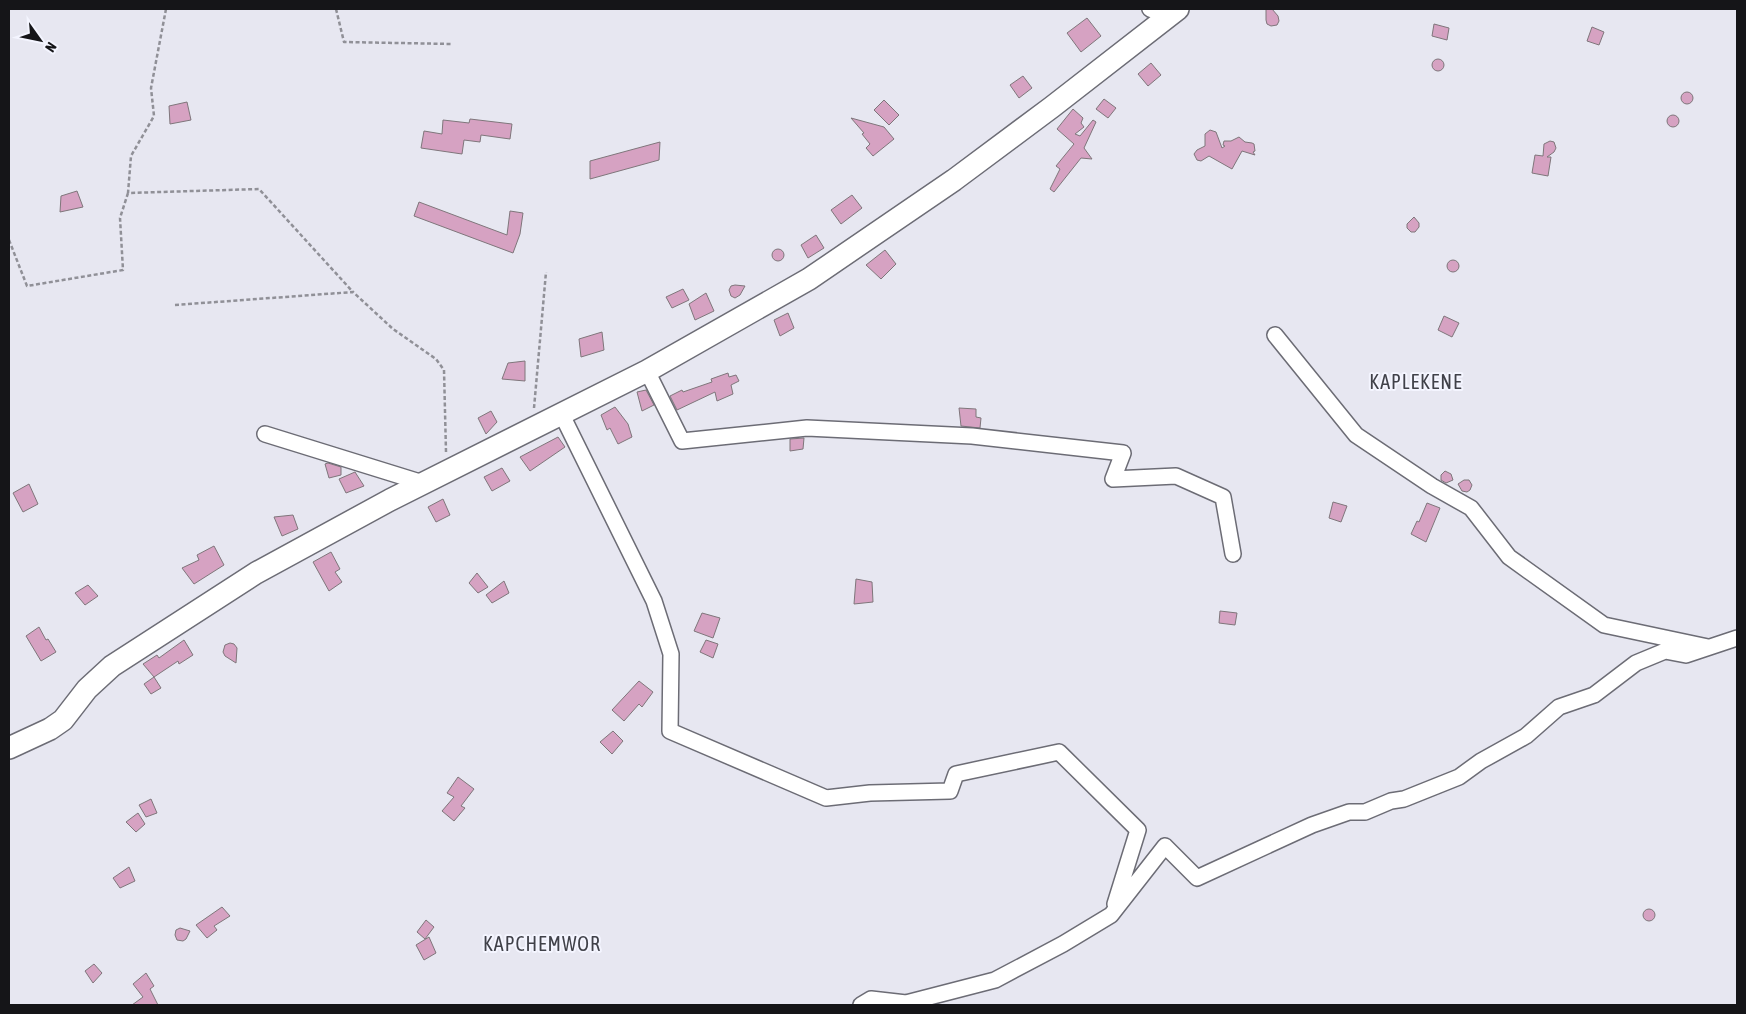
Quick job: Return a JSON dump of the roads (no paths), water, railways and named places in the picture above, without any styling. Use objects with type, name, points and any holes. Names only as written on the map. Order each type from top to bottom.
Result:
[{"type":"street","points":[[9,748],[50,729],[63,720],[87,690],[112,666],[256,573],[325,534],[446,471],[647,371],[809,279],[860,246],[954,180],[1052,107],[1166,11]]},
{"type":"street","points":[[1275,335],[1356,435],[1432,486],[1471,508],[1509,556],[1604,626],[1710,647]]},
{"type":"street","points":[[647,371],[682,441],[807,428],[972,436],[1123,453],[1113,479],[1176,476],[1224,497],[1232,554]]},
{"type":"street","points":[[561,413],[654,601],[672,654],[670,732],[826,798],[870,793],[950,791],[956,774],[1058,752],[1138,830],[1111,915]]},
{"type":"street","points":[[265,434],[423,483]]},
{"type":"street","points":[[861,1005],[870,999],[906,1003],[995,980],[1063,944],[1111,915],[1165,846],[1197,878],[1312,825],[1349,812],[1365,812],[1459,777],[1526,736],[1559,707],[1594,695],[1636,663],[1665,651],[1686,655],[1737,638]]},
{"type":"district","name":"KAPLEKENE","points":[[1416,381]]},
{"type":"district","name":"KAPCHEMWOR","points":[[542,943]]}]
